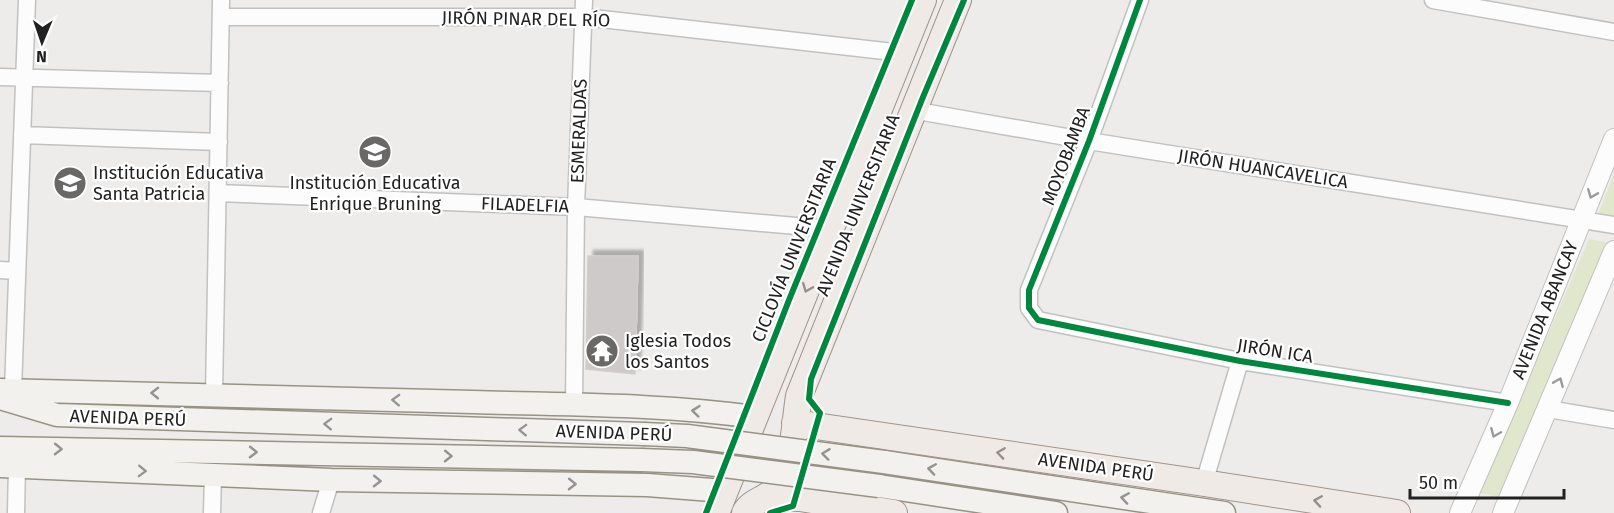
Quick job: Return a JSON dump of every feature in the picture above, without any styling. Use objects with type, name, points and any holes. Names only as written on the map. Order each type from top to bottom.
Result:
[{"type":"main road","name":"AVENIDA UNIVERSITARIA","points":[[720,502],[923,0]]},
{"type":"main road","name":"AVENIDA UNIVERSITARIA","points":[[745,513],[753,504],[771,494],[777,487],[787,465],[793,445],[799,396],[958,0]]},
{"type":"main road","name":"AVENIDA PERÚ","points":[[4,393],[214,394],[574,405],[686,410],[754,417]]},
{"type":"main road","name":"AVENIDA PERÚ","points":[[4,393],[57,415],[687,436],[884,462],[1224,513]]},
{"type":"main road","name":"AVENIDA PERÚ","points":[[795,423],[1397,513]]},
{"type":"main road","name":"AVENIDA PERÚ","points":[[0,448],[641,459],[693,462],[879,486],[1056,513]]},
{"type":"main road","points":[[9,466],[331,480],[647,485],[720,502]]},
{"type":"main road","points":[[766,497],[800,498],[894,513]]},
{"type":"street","points":[[4,393],[17,271],[27,0]]},
{"type":"street","name":"MOYOBAMBA","points":[[1038,320],[1029,308],[1029,291],[1089,141],[1140,0]]},
{"type":"street","points":[[1433,0],[1614,32]]},
{"type":"street","points":[[214,394],[221,8]]},
{"type":"street","name":"JIRÓN PINAR DEL RÍO","points":[[221,8],[584,8],[902,53]]},
{"type":"street","name":"ESMERALDAS","points":[[574,405],[576,207],[584,8]]},
{"type":"street","points":[[0,77],[220,83]]},
{"type":"street","name":"JIRÓN HUANCAVELICA","points":[[912,110],[1089,141],[1614,225]]},
{"type":"street","points":[[22,135],[219,142]]},
{"type":"street","name":"AVENIDA ABANCAY","points":[[1460,513],[1508,403],[1614,140]]},
{"type":"street","name":"FILADELFIA","points":[[218,193],[576,207],[831,229]]},
{"type":"street","points":[[1503,513],[1614,251]]},
{"type":"street","points":[[0,270],[17,271]]},
{"type":"street","name":"JIRÓN ICA","points":[[1038,320],[1240,361],[1508,403]]},
{"type":"street","points":[[1204,483],[1240,361]]},
{"type":"street","points":[[1548,410],[1614,420]]},
{"type":"street","points":[[9,466],[16,513]]},
{"type":"street","points":[[212,513],[213,475]]},
{"type":"street","points":[[321,513],[331,480]]},
{"type":"green space","points":[[1614,174],[1614,220],[1597,217]]},
{"type":"green space","points":[[1589,239],[1610,243],[1506,498],[1480,493]]},
{"type":"building","points":[[588,256],[638,256],[635,374],[586,369]]},
{"type":"cycle path","name":"CICLOVÍA UNIVERSITARIA","points":[[706,513],[789,300],[912,0]]},
{"type":"cycle path","points":[[770,513],[793,506],[820,413],[809,399],[811,379],[964,0]]},
{"type":"cycle path","points":[[1140,0],[1089,141],[1029,290],[1029,308],[1038,320],[1240,361],[1508,403]]},
{"type":"place","name":"Institución Educativa Enrique Bruning","points":[[375,152]]},
{"type":"place","name":"Institución Educativa Santa Patricia","points":[[70,183]]},
{"type":"place","name":"Iglesia Todos los Santos","points":[[602,351]]}]
